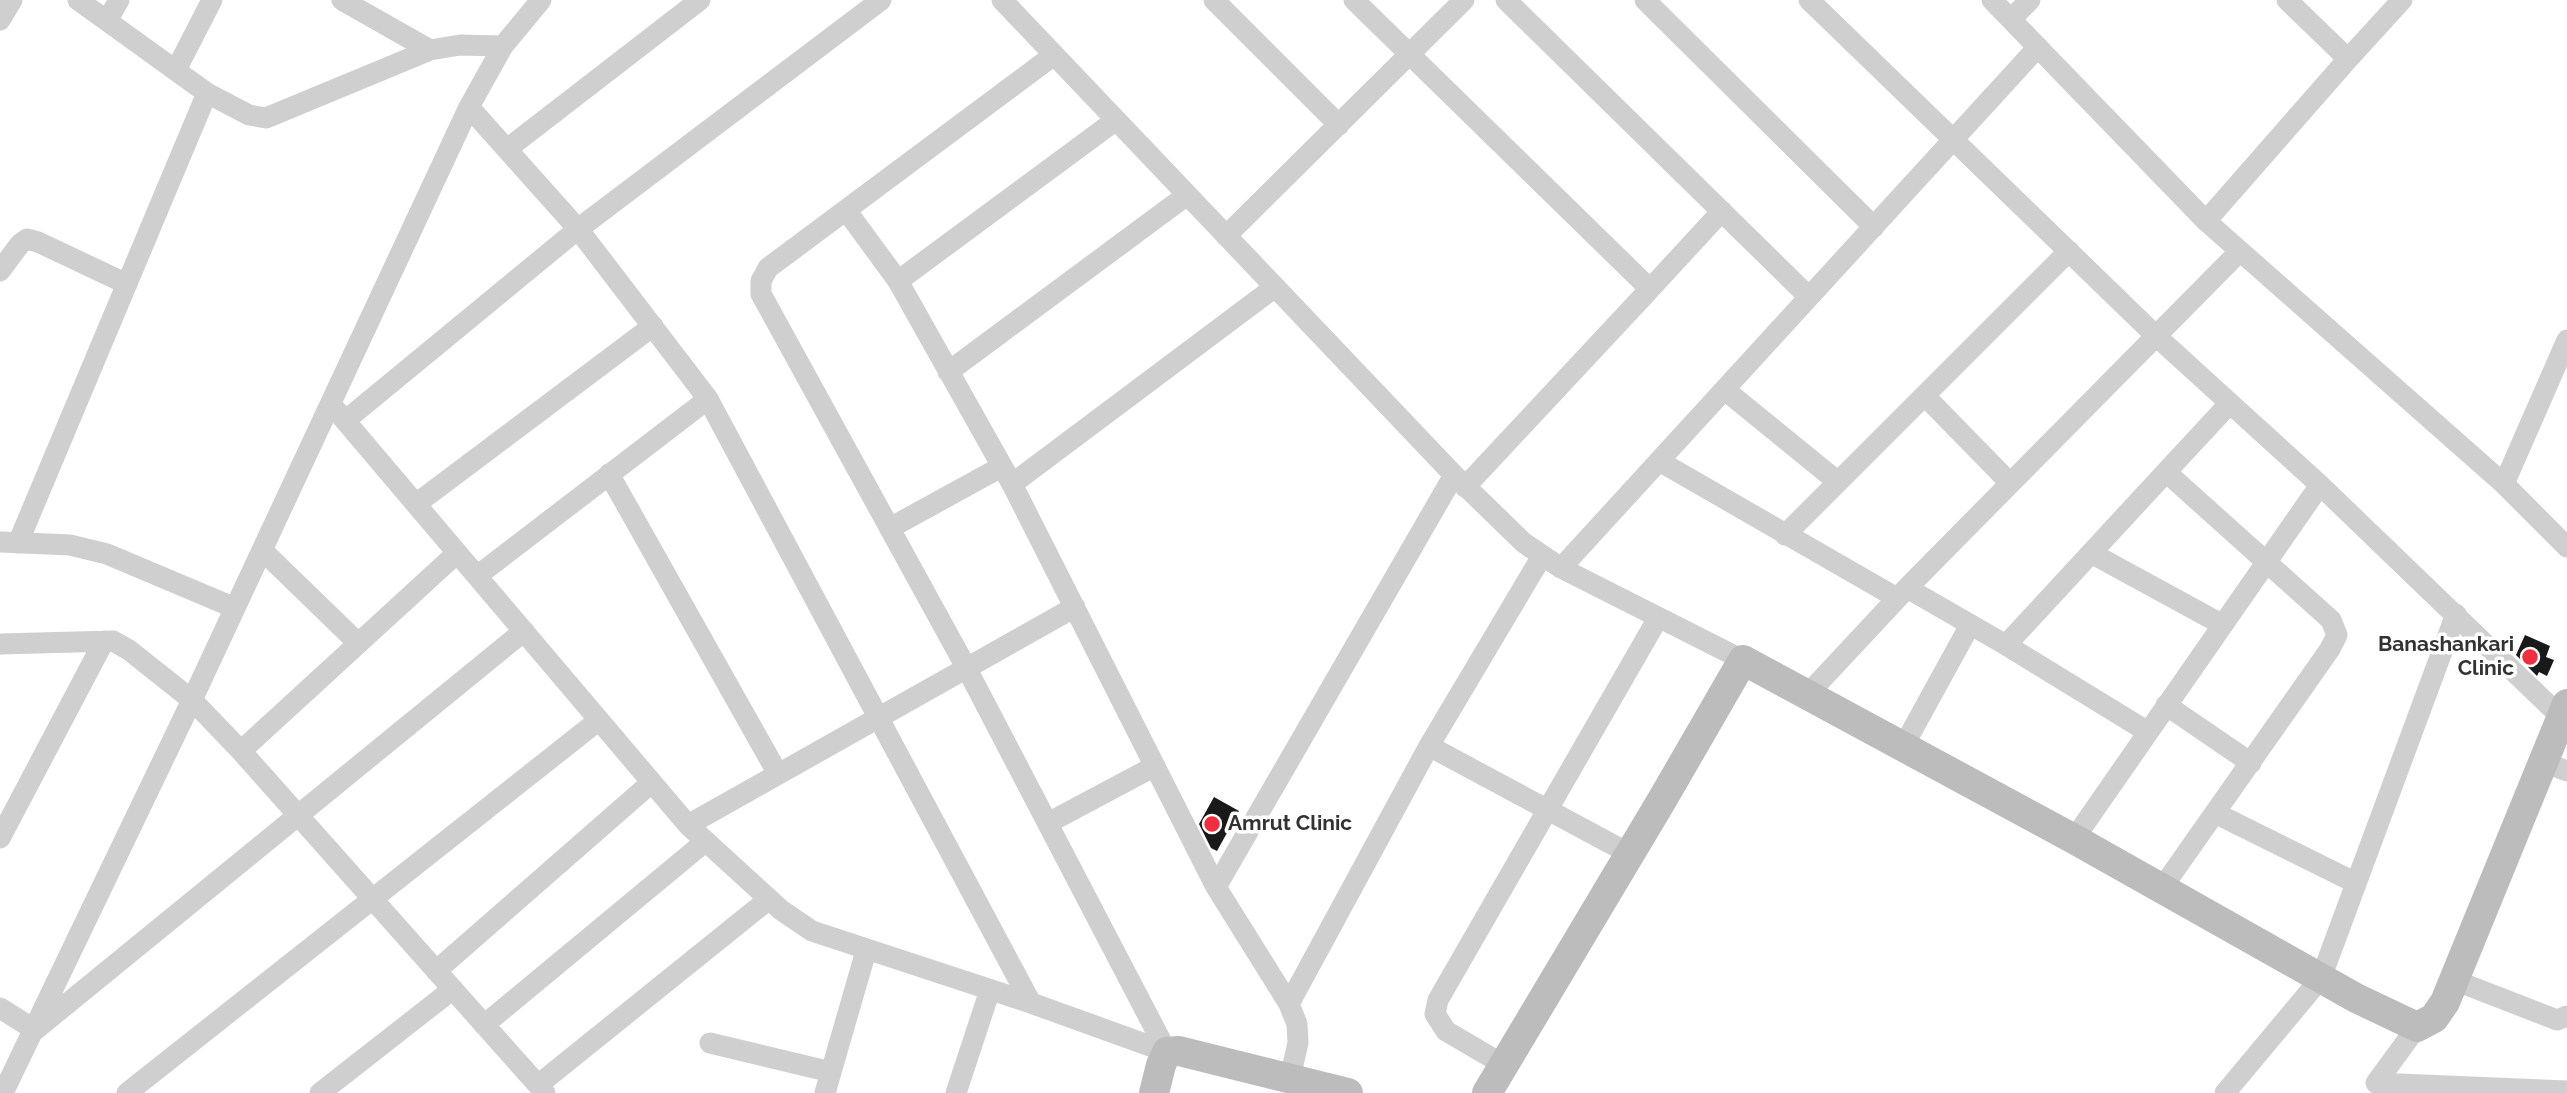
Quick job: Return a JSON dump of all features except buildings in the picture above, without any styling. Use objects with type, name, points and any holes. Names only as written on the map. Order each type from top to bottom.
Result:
[{"type":"street","points":[[78,0],[207,93],[249,115],[266,118],[430,50],[460,45],[503,46]]},
{"type":"street","points":[[107,20],[119,0]]},
{"type":"street","points":[[176,70],[212,0]]},
{"type":"street","points":[[342,0],[430,50]]},
{"type":"street","points":[[3,1093],[235,608],[469,107],[503,46],[541,0]]},
{"type":"street","points":[[507,149],[700,0]]},
{"type":"street","points":[[346,420],[578,229],[881,0]]},
{"type":"street","points":[[1002,0],[1460,481],[1524,543],[1561,568],[1743,660],[2074,839],[2356,998],[2417,1027]]},
{"type":"street","points":[[1214,0],[1339,125]]},
{"type":"street","points":[[1354,0],[1650,289]]},
{"type":"street","points":[[1226,236],[1464,0]]},
{"type":"street","points":[[1506,0],[1809,297]]},
{"type":"street","points":[[1645,0],[1874,227]]},
{"type":"street","points":[[1810,0],[2155,335],[2564,711],[2555,766],[2445,1002],[2434,1018],[2417,1027],[2371,1088]]},
{"type":"street","points":[[1992,0],[2206,221],[2504,484],[2567,547]]},
{"type":"street","points":[[2011,19],[2030,0]]},
{"type":"street","points":[[2287,0],[2348,59]]},
{"type":"street","points":[[2206,221],[2402,0]]},
{"type":"street","points":[[1561,568],[2038,47]]},
{"type":"street","points":[[1054,55],[768,268],[761,281],[761,294],[967,669],[1167,1052]]},
{"type":"street","points":[[207,93],[127,284],[9,543],[70,545],[107,554],[235,608]]},
{"type":"street","points":[[469,107],[578,229],[708,399],[881,718],[1031,1003]]},
{"type":"street","points":[[898,281],[1116,120]]},
{"type":"street","points":[[948,372],[1187,195]]},
{"type":"street","points":[[846,210],[898,281],[1007,475],[1216,887],[1289,1004],[1297,1024],[1298,1043],[1290,1077]]},
{"type":"street","points":[[1216,887],[1460,481],[1650,289],[1722,211]]},
{"type":"street","points":[[0,271],[27,239],[127,284]]},
{"type":"street","points":[[1785,535],[2069,251]]},
{"type":"street","points":[[1807,695],[1902,593],[2240,251]]},
{"type":"street","points":[[890,528],[1007,475],[1275,287]]},
{"type":"street","points":[[416,504],[653,326]]},
{"type":"street","points":[[2504,484],[2567,340]]},
{"type":"street","points":[[1724,390],[1838,482]]},
{"type":"street","points":[[1925,396],[2010,483]]},
{"type":"street","points":[[477,576],[708,399]]},
{"type":"street","points":[[2006,645],[2230,403]]},
{"type":"street","points":[[331,404],[688,825],[795,921],[812,931],[866,951],[1031,1003],[1167,1052],[1180,1051],[1348,1093]]},
{"type":"street","points":[[1659,461],[1785,535],[1970,625],[2148,732]]},
{"type":"street","points":[[2162,888],[2330,649],[2337,635],[2331,620],[2166,472]]},
{"type":"street","points":[[609,474],[778,774]]},
{"type":"street","points":[[2074,839],[2320,485]]},
{"type":"street","points":[[262,550],[358,643]]},
{"type":"street","points":[[241,751],[457,553]]},
{"type":"street","points":[[2091,553],[2222,625]]},
{"type":"street","points":[[1289,1004],[1429,746],[1542,556]]},
{"type":"street","points":[[688,825],[1075,607]]},
{"type":"street","points":[[2225,1093],[2321,978],[2456,614]]},
{"type":"street","points":[[1504,1065],[1446,1031],[1435,1014],[1438,1000],[1658,618]]},
{"type":"street","points":[[1903,747],[1970,625]]},
{"type":"street","points":[[35,1030],[524,631]]},
{"type":"street","points":[[0,838],[104,641]]},
{"type":"street","points":[[0,644],[113,641],[129,650],[191,700],[241,751],[542,1089],[769,899]]},
{"type":"street","points":[[1487,1093],[1743,660]]},
{"type":"street","points":[[2166,705],[2250,762]]},
{"type":"street","points":[[127,1093],[599,720]]},
{"type":"street","points":[[1429,746],[1630,854]]},
{"type":"street","points":[[1048,823],[1155,766]]},
{"type":"street","points":[[436,971],[651,783]]},
{"type":"street","points":[[2215,813],[2357,883]]},
{"type":"street","points":[[484,1025],[706,841]]},
{"type":"street","points":[[825,1093],[866,951]]},
{"type":"street","points":[[2454,980],[2557,1020],[2567,1016]]},
{"type":"street","points":[[320,1093],[453,989]]},
{"type":"street","points":[[956,1093],[989,990]]},
{"type":"street","points":[[0,1008],[35,1030]]},
{"type":"street","points":[[710,1043],[831,1072]]},
{"type":"street","points":[[1154,1093],[1167,1052]]},
{"type":"street","points":[[2371,1088],[2567,1091]]},
{"type":"place","name":"Banashankari Clinic","points":[[2530,657]]},
{"type":"place","name":"Amrut Clinic","points":[[1212,824]]}]
